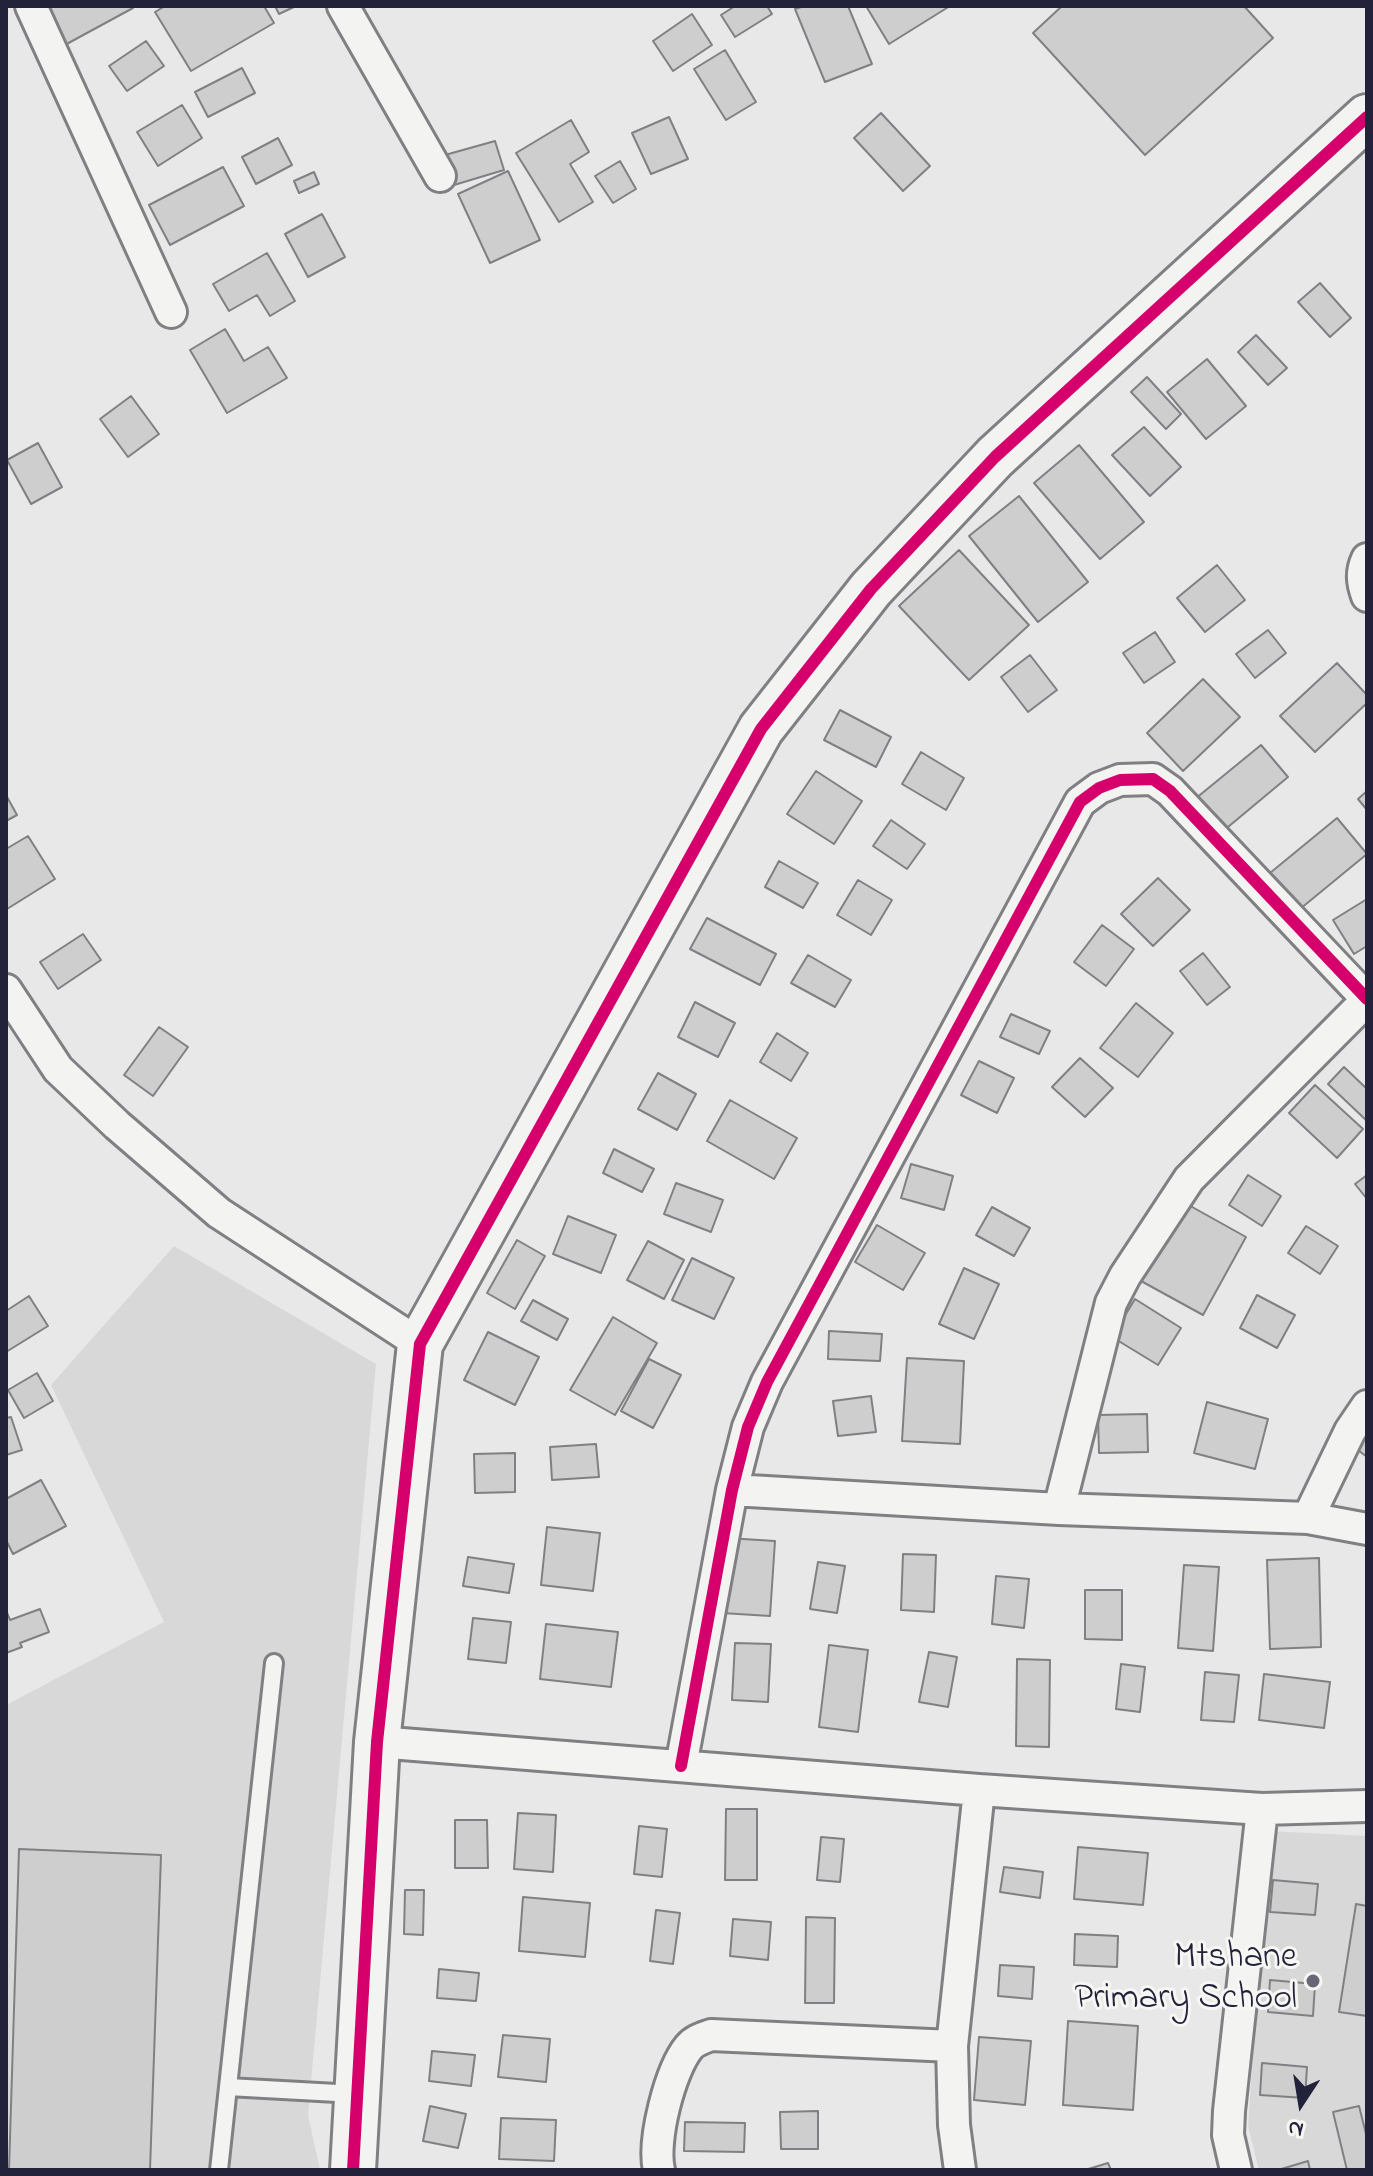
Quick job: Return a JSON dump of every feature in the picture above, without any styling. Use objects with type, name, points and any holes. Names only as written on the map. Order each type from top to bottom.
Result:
[{"type":"street","points":[[31,6],[171,312]]},
{"type":"street","points":[[343,6],[440,176]]},
{"type":"street","points":[[353,2170],[377,1742],[420,1344],[761,729],[809,665],[871,589],[995,457],[1367,117]]},
{"type":"street","points":[[1367,559],[1362,569],[1367,596]]},
{"type":"street","points":[[681,1766],[732,1490],[748,1427],[767,1382],[1080,802],[1099,788],[1120,780],[1153,779],[1170,791],[1367,999],[1189,1179],[1125,1276],[1111,1303],[1059,1509]]},
{"type":"street","points":[[6,990],[58,1069],[117,1125],[219,1213],[420,1344]]},
{"type":"street","points":[[1308,1518],[1350,1431],[1367,1406]]},
{"type":"street","points":[[732,1490],[1059,1509],[1308,1518],[1367,1529]]},
{"type":"street","points":[[377,1742],[979,1790],[1262,1809],[1367,1806]]},
{"type":"street","points":[[960,2170],[954,2125],[952,2046],[979,1790]]},
{"type":"street","points":[[1236,2170],[1228,2135],[1229,2111],[1262,1809]]},
{"type":"street","points":[[659,2170],[656,2151],[663,2113],[680,2064],[690,2046],[699,2039],[711,2035],[952,2046]]},
{"type":"lane","points":[[219,2170],[274,1663]]},
{"type":"lane","points":[[228,2087],[356,2094]]},
{"type":"shaded area","points":[[174,1246],[376,1364],[308,2115],[320,2170],[6,2170],[6,1705],[164,1622],[51,1385]]},
{"type":"shaded area","name":"Mtshane Primary School","points":[[1269,1831],[1367,1836],[1367,2170],[1259,2170],[1248,2126]]},
{"type":"building","points":[[41,6],[132,6],[133,8],[63,46]]},
{"type":"building","points":[[165,6],[264,6],[274,23],[191,71],[155,12]]},
{"type":"building","points":[[275,6],[296,6],[279,14]]},
{"type":"building","points":[[735,6],[767,6],[772,14],[735,37],[721,15]]},
{"type":"building","points":[[804,6],[848,6],[872,64],[825,82],[795,9]]},
{"type":"building","points":[[866,6],[950,6],[889,44]]},
{"type":"building","points":[[1062,6],[1244,6],[1273,38],[1145,155],[1033,33]]},
{"type":"building","points":[[692,14],[712,45],[673,71],[653,41]]},
{"type":"building","points":[[146,41],[164,66],[127,91],[109,66]]},
{"type":"building","points":[[725,50],[756,102],[726,120],[694,69]]},
{"type":"building","points":[[242,68],[255,93],[208,117],[195,92]]},
{"type":"building","points":[[182,105],[202,138],[158,166],[137,132]]},
{"type":"building","points":[[881,113],[930,166],[903,191],[854,138]]},
{"type":"building","points":[[669,117],[688,159],[651,174],[632,133]]},
{"type":"building","points":[[571,120],[589,152],[570,164],[593,202],[559,222],[516,153]]},
{"type":"building","points":[[278,138],[292,165],[256,184],[242,157]]},
{"type":"building","points":[[495,141],[504,170],[454,185],[445,155]]},
{"type":"building","points":[[620,161],[636,189],[613,203],[595,176]]},
{"type":"building","points":[[223,167],[244,206],[170,245],[149,205]]},
{"type":"building","points":[[508,171],[540,240],[490,263],[458,194]]},
{"type":"building","points":[[314,172],[319,184],[299,193],[294,181]]},
{"type":"building","points":[[322,214],[345,257],[308,277],[285,234]]},
{"type":"building","points":[[267,253],[295,301],[270,316],[257,295],[229,311],[213,284]]},
{"type":"building","points":[[1320,283],[1351,318],[1330,337],[1298,302]]},
{"type":"building","points":[[225,329],[244,361],[268,347],[287,378],[227,413],[190,350]]},
{"type":"building","points":[[1256,335],[1287,368],[1268,385],[1238,352]]},
{"type":"building","points":[[1207,359],[1246,406],[1206,439],[1167,392]]},
{"type":"building","points":[[1147,377],[1181,414],[1166,429],[1131,392]]},
{"type":"building","points":[[131,396],[159,434],[128,457],[100,419]]},
{"type":"building","points":[[1144,427],[1181,467],[1150,496],[1112,455]]},
{"type":"building","points":[[38,443],[62,487],[31,504],[7,460]]},
{"type":"building","points":[[1079,445],[1144,522],[1100,559],[1034,483]]},
{"type":"building","points":[[1019,496],[1088,582],[1038,622],[969,536]]},
{"type":"building","points":[[959,550],[1029,625],[969,680],[899,606]]},
{"type":"building","points":[[1217,565],[1245,600],[1205,632],[1177,598]]},
{"type":"building","points":[[1268,630],[1286,653],[1255,678],[1236,654]]},
{"type":"building","points":[[1155,632],[1175,662],[1144,683],[1123,653]]},
{"type":"building","points":[[1030,655],[1057,690],[1028,712],[1001,677]]},
{"type":"building","points":[[1337,663],[1367,695],[1367,703],[1315,752],[1280,716]]},
{"type":"building","points":[[1203,679],[1240,717],[1183,771],[1147,733]]},
{"type":"building","points":[[840,710],[891,737],[876,767],[824,740]]},
{"type":"building","points":[[1261,745],[1288,777],[1222,832],[1195,799]]},
{"type":"building","points":[[921,752],[964,778],[946,810],[902,784]]},
{"type":"building","points":[[816,771],[862,801],[834,844],[787,814]]},
{"type":"building","points":[[1367,791],[1367,810],[1358,799]]},
{"type":"building","points":[[6,795],[17,815],[6,821]]},
{"type":"building","points":[[1337,818],[1367,854],[1300,909],[1270,873]]},
{"type":"building","points":[[891,820],[925,844],[907,869],[873,846]]},
{"type":"building","points":[[28,836],[55,879],[7,909],[6,849]]},
{"type":"building","points":[[779,861],[818,883],[803,908],[765,887]]},
{"type":"building","points":[[1158,878],[1190,910],[1153,946],[1121,914]]},
{"type":"building","points":[[858,880],[892,900],[871,935],[837,915]]},
{"type":"building","points":[[1367,899],[1367,946],[1354,954],[1333,920]]},
{"type":"building","points":[[707,918],[776,954],[760,985],[690,949]]},
{"type":"building","points":[[1102,925],[1134,949],[1106,986],[1074,962]]},
{"type":"building","points":[[83,934],[101,960],[58,989],[40,962]]},
{"type":"building","points":[[1203,953],[1230,987],[1207,1005],[1180,971]]},
{"type":"building","points":[[808,955],[851,980],[835,1007],[791,983]]},
{"type":"building","points":[[695,1002],[735,1023],[718,1057],[678,1037]]},
{"type":"building","points":[[1136,1003],[1173,1033],[1138,1077],[1100,1048]]},
{"type":"building","points":[[1011,1014],[1050,1031],[1039,1054],[1000,1037]]},
{"type":"building","points":[[159,1027],[188,1047],[153,1096],[124,1075]]},
{"type":"building","points":[[777,1033],[808,1053],[791,1081],[760,1062]]},
{"type":"building","points":[[1080,1058],[1113,1088],[1085,1117],[1052,1087]]},
{"type":"building","points":[[979,1061],[1014,1078],[997,1113],[961,1095]]},
{"type":"building","points":[[1344,1067],[1367,1089],[1367,1121],[1328,1084]]},
{"type":"building","points":[[658,1073],[696,1094],[677,1130],[638,1109]]},
{"type":"building","points":[[1315,1085],[1363,1129],[1337,1158],[1289,1113]]},
{"type":"building","points":[[730,1100],[797,1138],[774,1179],[707,1141]]},
{"type":"building","points":[[614,1149],[654,1169],[642,1192],[603,1173]]},
{"type":"building","points":[[911,1164],[953,1176],[944,1210],[901,1198]]},
{"type":"building","points":[[1248,1175],[1281,1196],[1262,1226],[1229,1205]]},
{"type":"building","points":[[1367,1175],[1367,1199],[1355,1184]]},
{"type":"building","points":[[676,1183],[723,1200],[711,1232],[664,1214]]},
{"type":"building","points":[[1185,1203],[1246,1237],[1203,1315],[1141,1281]]},
{"type":"building","points":[[992,1207],[1030,1228],[1014,1256],[976,1235]]},
{"type":"building","points":[[568,1216],[616,1235],[601,1273],[553,1254]]},
{"type":"building","points":[[877,1225],[925,1253],[903,1290],[855,1262]]},
{"type":"building","points":[[1306,1226],[1338,1246],[1320,1274],[1288,1253]]},
{"type":"building","points":[[517,1240],[545,1256],[515,1309],[487,1293]]},
{"type":"building","points":[[648,1241],[684,1260],[664,1299],[627,1280]]},
{"type":"building","points":[[692,1258],[734,1278],[714,1319],[672,1300]]},
{"type":"building","points":[[964,1268],[999,1284],[974,1339],[939,1324]]},
{"type":"building","points":[[1257,1295],[1295,1315],[1277,1348],[1240,1328]]},
{"type":"building","points":[[29,1296],[48,1326],[6,1352],[6,1311]]},
{"type":"building","points":[[1135,1299],[1181,1328],[1158,1365],[1112,1337]]},
{"type":"building","points":[[533,1300],[568,1319],[557,1340],[521,1321]]},
{"type":"building","points":[[613,1317],[657,1343],[615,1415],[570,1390]]},
{"type":"building","points":[[829,1331],[882,1334],[880,1361],[828,1359]]},
{"type":"building","points":[[488,1332],[539,1357],[515,1405],[464,1380]]},
{"type":"building","points":[[907,1358],[964,1361],[960,1444],[902,1441]]},
{"type":"building","points":[[649,1359],[681,1375],[653,1428],[621,1411]]},
{"type":"building","points":[[37,1373],[53,1401],[24,1418],[8,1390]]},
{"type":"building","points":[[871,1396],[876,1432],[838,1436],[833,1401]]},
{"type":"building","points":[[1207,1402],[1268,1419],[1255,1469],[1194,1453]]},
{"type":"building","points":[[1147,1414],[1148,1452],[1099,1453],[1098,1415]]},
{"type":"building","points":[[11,1417],[22,1450],[6,1455],[6,1418]]},
{"type":"building","points":[[1367,1429],[1367,1457],[1354,1447]]},
{"type":"building","points":[[596,1444],[599,1477],[552,1480],[550,1447]]},
{"type":"building","points":[[515,1453],[515,1492],[475,1493],[474,1454]]},
{"type":"building","points":[[41,1480],[66,1526],[13,1554],[6,1540],[6,1499]]},
{"type":"building","points":[[547,1527],[600,1533],[593,1591],[541,1585]]},
{"type":"building","points":[[727,1538],[775,1541],[770,1616],[722,1613]]},
{"type":"building","points":[[903,1554],[936,1555],[934,1612],[901,1610]]},
{"type":"building","points":[[468,1557],[514,1564],[509,1593],[463,1586]]},
{"type":"building","points":[[1319,1558],[1321,1647],[1270,1649],[1267,1560]]},
{"type":"building","points":[[818,1562],[845,1566],[837,1613],[810,1609]]},
{"type":"building","points":[[1184,1565],[1219,1567],[1213,1651],[1178,1648]]},
{"type":"building","points":[[996,1576],[1029,1579],[1024,1628],[992,1624]]},
{"type":"building","points":[[1085,1590],[1122,1590],[1122,1640],[1085,1639]]},
{"type":"building","points":[[40,1609],[49,1632],[20,1643],[22,1647],[6,1653],[6,1610],[10,1620]]},
{"type":"building","points":[[473,1618],[511,1622],[506,1663],[468,1659]]},
{"type":"building","points":[[546,1624],[618,1632],[611,1687],[540,1679]]},
{"type":"building","points":[[735,1643],[771,1644],[768,1702],[732,1700]]},
{"type":"building","points":[[829,1645],[868,1650],[858,1732],[819,1727]]},
{"type":"building","points":[[929,1652],[957,1657],[948,1707],[919,1702]]},
{"type":"building","points":[[1017,1659],[1050,1660],[1049,1747],[1016,1746]]},
{"type":"building","points":[[1121,1664],[1145,1667],[1140,1712],[1116,1709]]},
{"type":"building","points":[[1205,1672],[1239,1675],[1234,1722],[1201,1720]]},
{"type":"building","points":[[1264,1674],[1330,1682],[1324,1728],[1259,1720]]},
{"type":"building","points":[[726,1809],[757,1809],[757,1880],[725,1880]]},
{"type":"building","points":[[518,1813],[556,1815],[553,1872],[514,1869]]},
{"type":"building","points":[[455,1820],[487,1820],[488,1868],[455,1868]]},
{"type":"building","points":[[639,1826],[667,1829],[662,1877],[634,1874]]},
{"type":"building","points":[[821,1837],[844,1839],[840,1882],[817,1880]]},
{"type":"building","points":[[1078,1847],[1148,1853],[1143,1905],[1074,1899]]},
{"type":"building","points":[[19,1849],[161,1855],[150,2170],[9,2170]]},
{"type":"building","points":[[1004,1867],[1043,1872],[1040,1898],[1000,1892]]},
{"type":"building","points":[[1273,1880],[1318,1884],[1315,1915],[1270,1912]]},
{"type":"building","points":[[405,1890],[424,1890],[423,1935],[404,1934]]},
{"type":"building","points":[[523,1897],[590,1903],[585,1957],[519,1951]]},
{"type":"building","points":[[1356,1904],[1367,1906],[1367,2016],[1339,2012]]},
{"type":"building","points":[[656,1910],[680,1913],[673,1964],[650,1961]]},
{"type":"building","points":[[806,1917],[835,1918],[834,2003],[805,2003]]},
{"type":"building","points":[[733,1919],[771,1922],[768,1960],[730,1956]]},
{"type":"building","points":[[1075,1934],[1118,1936],[1117,1967],[1074,1965]]},
{"type":"building","points":[[1000,1965],[1034,1967],[1032,1999],[998,1996]]},
{"type":"building","points":[[439,1969],[479,1973],[476,2001],[437,1998]]},
{"type":"building","points":[[1270,1980],[1315,1984],[1313,2016],[1268,2012]]},
{"type":"building","points":[[1068,2021],[1138,2026],[1133,2110],[1063,2105]]},
{"type":"building","points":[[503,2035],[550,2039],[546,2082],[498,2077]]},
{"type":"building","points":[[979,2037],[1031,2041],[1025,2105],[974,2100]]},
{"type":"building","points":[[432,2051],[475,2055],[471,2086],[429,2081]]},
{"type":"building","points":[[1262,2063],[1307,2067],[1305,2098],[1260,2095]]},
{"type":"building","points":[[430,2106],[466,2114],[458,2148],[423,2141]]},
{"type":"building","points":[[1359,2106],[1367,2138],[1367,2169],[1347,2170],[1333,2112]]},
{"type":"building","points":[[818,2111],[818,2149],[781,2149],[780,2112]]},
{"type":"building","points":[[501,2118],[556,2120],[554,2161],[499,2159]]},
{"type":"building","points":[[685,2122],[745,2123],[744,2152],[684,2151]]},
{"type":"building","points":[[1308,2161],[1310,2170],[1278,2170]]},
{"type":"building","points":[[1108,2163],[1111,2170],[1085,2170]]},
{"type":"cycle path","points":[[353,2170],[377,1742],[420,1344],[761,729],[871,589],[995,457],[1367,117]]},
{"type":"cycle path","points":[[681,1766],[732,1490],[748,1427],[767,1382],[1080,802],[1099,788],[1120,780],[1153,779],[1170,791],[1367,999]]},
{"type":"place","name":"Mtshane Primary School","points":[[1313,1981]]}]
